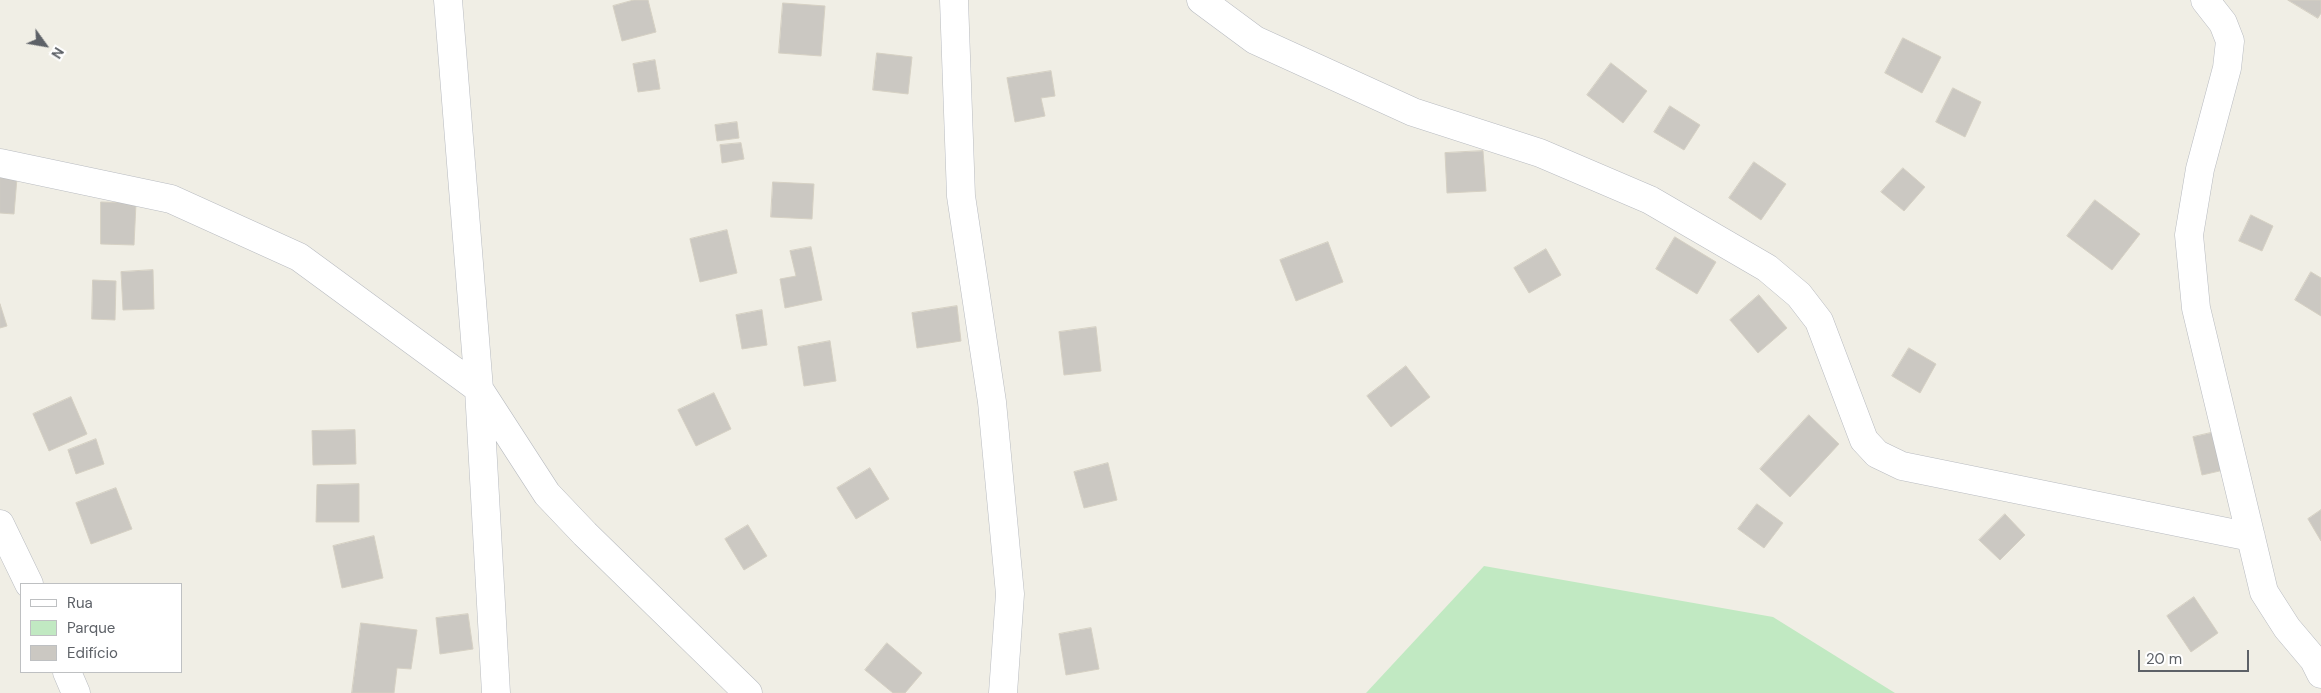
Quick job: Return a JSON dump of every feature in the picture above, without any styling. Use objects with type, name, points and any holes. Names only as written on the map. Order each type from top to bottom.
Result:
[{"type":"street","points":[[448,0],[479,389],[496,693]]},
{"type":"street","points":[[954,0],[962,196],[992,402],[1010,594],[1003,693]]},
{"type":"street","points":[[1201,0],[1255,40],[1414,112],[1540,153],[1650,200],[1767,268],[1799,295],[1819,321],[1864,440],[1876,454],[1902,466],[2252,537]]},
{"type":"street","points":[[2205,0],[2224,23],[2230,41],[2227,68],[2200,169],[2190,235],[2196,308],[2264,592],[2286,628],[2314,660],[2321,674]]},
{"type":"street","points":[[0,163],[171,200],[299,257],[479,389],[547,494],[585,534],[748,693]]},
{"type":"street","points":[[0,524],[29,583]]},
{"type":"street","points":[[67,673],[76,693]]},
{"type":"green space","points":[[1484,566],[1773,617],[1895,693],[1366,693]]},
{"type":"building","points":[[634,0],[648,0],[656,32],[622,41],[613,6]]},
{"type":"building","points":[[2288,0],[2321,0],[2321,13],[2318,18]]},
{"type":"building","points":[[783,3],[825,6],[821,56],[779,53]]},
{"type":"building","points":[[1903,38],[1941,57],[1922,93],[1885,73]]},
{"type":"building","points":[[877,53],[912,57],[908,94],[873,90]]},
{"type":"building","points":[[655,60],[660,89],[638,92],[633,64]]},
{"type":"building","points":[[1611,63],[1647,91],[1623,123],[1587,95]]},
{"type":"building","points":[[1051,71],[1055,96],[1041,98],[1045,116],[1015,122],[1007,78]]},
{"type":"building","points":[[1953,88],[1981,102],[1965,137],[1936,122]]},
{"type":"building","points":[[1670,106],[1700,125],[1684,150],[1654,132]]},
{"type":"building","points":[[737,122],[739,138],[717,141],[715,125]]},
{"type":"building","points":[[741,143],[744,159],[722,163],[720,145]]},
{"type":"building","points":[[1483,151],[1486,191],[1447,193],[1445,153]]},
{"type":"building","points":[[1754,162],[1786,184],[1761,220],[1729,198]]},
{"type":"building","points":[[1903,168],[1925,187],[1904,211],[1881,192]]},
{"type":"building","points":[[0,176],[17,178],[14,214],[0,213]]},
{"type":"building","points":[[773,182],[814,184],[812,219],[771,217]]},
{"type":"building","points":[[2095,200],[2140,234],[2112,270],[2067,236]]},
{"type":"building","points":[[101,202],[136,203],[134,245],[101,244]]},
{"type":"building","points":[[2251,215],[2273,226],[2262,251],[2239,241]]},
{"type":"building","points":[[727,230],[737,273],[700,282],[690,239]]},
{"type":"building","points":[[1675,237],[1716,262],[1697,294],[1656,269]]},
{"type":"building","points":[[1328,242],[1343,282],[1296,301],[1280,260]]},
{"type":"building","points":[[811,247],[822,300],[785,308],[780,279],[796,276],[790,251]]},
{"type":"building","points":[[1546,249],[1561,275],[1529,293],[1514,268]]},
{"type":"building","points":[[153,270],[154,309],[123,310],[121,272]]},
{"type":"building","points":[[2311,272],[2321,278],[2321,316],[2295,300]]},
{"type":"building","points":[[93,280],[116,281],[115,320],[92,319]]},
{"type":"building","points":[[1759,295],[1787,328],[1758,353],[1730,320]]},
{"type":"building","points":[[0,304],[7,326],[0,328]]},
{"type":"building","points":[[957,306],[961,341],[917,348],[912,313]]},
{"type":"building","points":[[762,310],[767,345],[742,349],[736,315]]},
{"type":"building","points":[[1096,327],[1101,371],[1064,375],[1059,332]]},
{"type":"building","points":[[830,341],[836,381],[804,386],[798,347]]},
{"type":"building","points":[[1909,348],[1936,364],[1920,393],[1892,376]]},
{"type":"building","points":[[1406,366],[1430,397],[1391,427],[1367,396]]},
{"type":"building","points":[[714,393],[731,429],[696,446],[678,410]]},
{"type":"building","points":[[71,397],[87,434],[49,451],[33,414]]},
{"type":"building","points":[[1809,415],[1839,444],[1790,497],[1760,469]]},
{"type":"building","points":[[355,430],[356,464],[313,465],[312,431]]},
{"type":"building","points":[[2215,432],[2224,470],[2202,475],[2193,437]]},
{"type":"building","points":[[96,439],[104,464],[76,474],[68,450]]},
{"type":"building","points":[[1108,463],[1117,500],[1084,508],[1074,472]]},
{"type":"building","points":[[870,468],[889,499],[856,519],[837,488]]},
{"type":"building","points":[[359,484],[359,522],[316,522],[317,485]]},
{"type":"building","points":[[116,488],[132,529],[91,544],[76,503]]},
{"type":"building","points":[[1757,504],[1783,523],[1764,548],[1738,529]]},
{"type":"building","points":[[2321,510],[2321,541],[2308,519]]},
{"type":"building","points":[[2005,514],[2025,535],[2000,560],[1979,540]]},
{"type":"building","points":[[748,525],[767,556],[744,570],[725,539]]},
{"type":"building","points":[[374,536],[383,578],[342,588],[333,546]]},
{"type":"building","points":[[2194,597],[2218,633],[2191,652],[2167,616]]},
{"type":"building","points":[[468,614],[473,649],[440,654],[436,618]]},
{"type":"building","points":[[361,623],[417,630],[411,669],[397,668],[394,693],[352,693]]},
{"type":"building","points":[[1091,628],[1099,669],[1066,675],[1059,634]]},
{"type":"building","points":[[887,643],[922,673],[905,693],[893,693],[865,670]]}]
